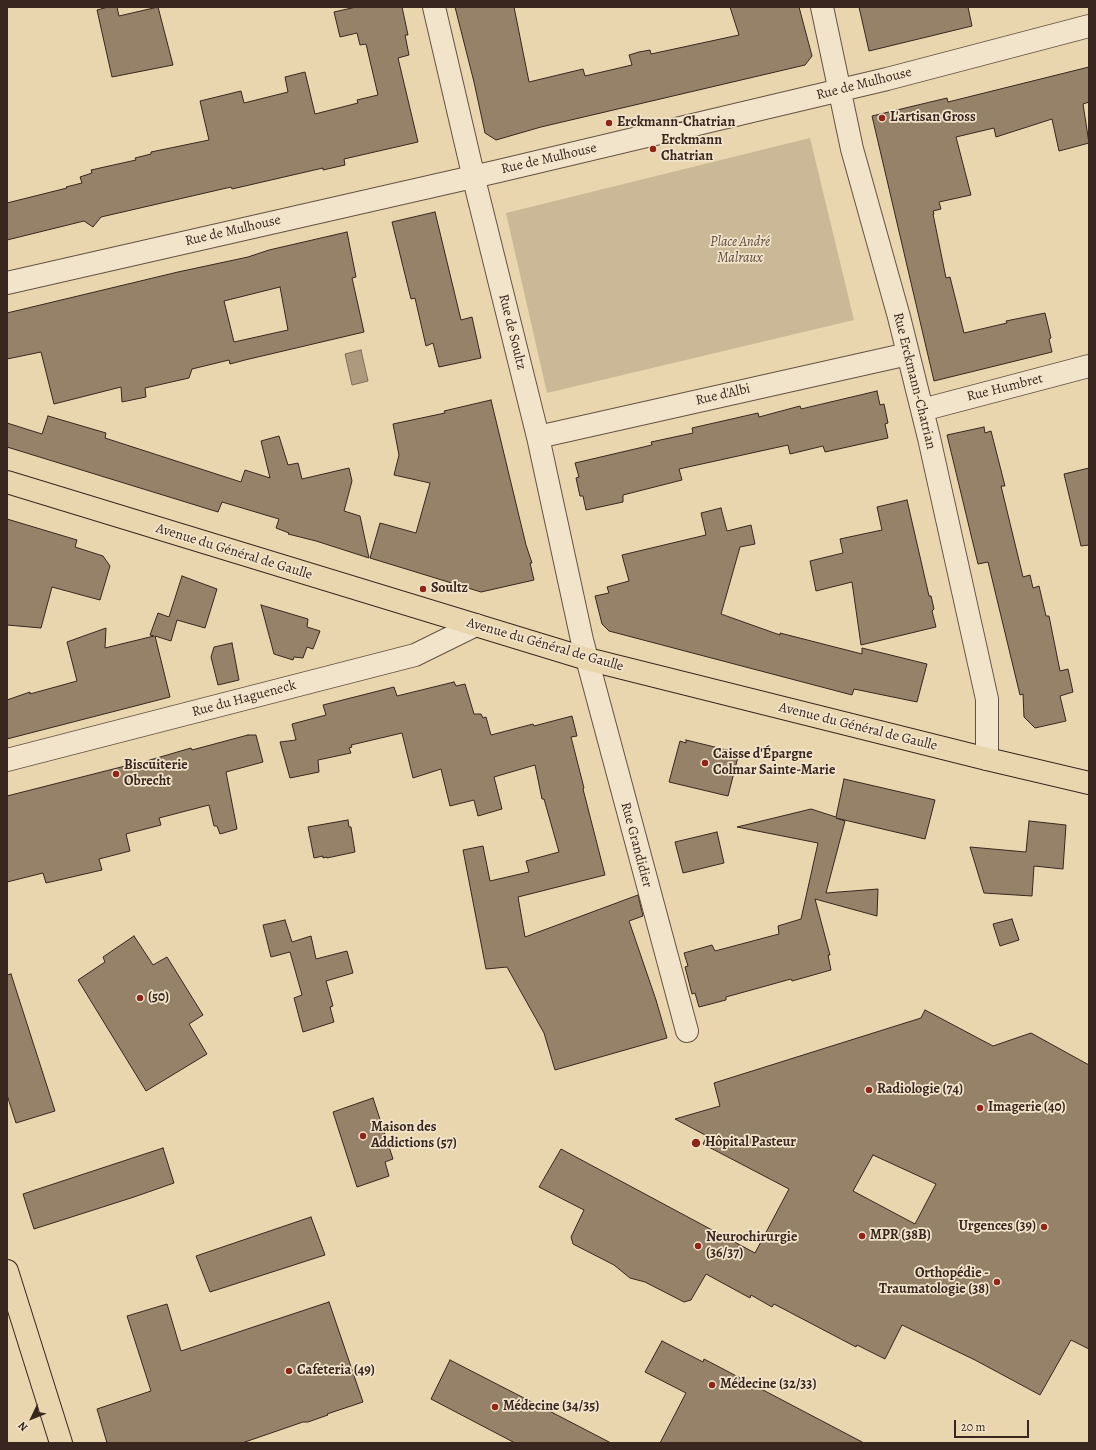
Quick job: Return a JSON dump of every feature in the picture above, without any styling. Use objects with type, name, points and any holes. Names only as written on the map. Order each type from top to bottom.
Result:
[{"type":"main road","name":"Avenue du Général de Gaulle","points":[[7,482],[587,659],[987,759],[1089,782]]},
{"type":"main road","points":[[7,1271],[61,1443]]},
{"type":"street","name":"Rue de Soultz","points":[[434,7],[538,437],[587,659]]},
{"type":"street","name":"Rue Erckmann-Chatrian","points":[[822,7],[852,149],[922,410],[987,699],[987,759]]},
{"type":"street","name":"Rue de Mulhouse","points":[[7,283],[474,177],[895,77],[1089,26]]},
{"type":"street","name":"Rue d'Albi","points":[[538,437],[908,354]]},
{"type":"street","name":"Rue Humbret","points":[[922,410],[1089,366]]},
{"type":"street","name":"Rue du Hagueneck","points":[[7,760],[415,655],[476,625]]},
{"type":"street","name":"Rue Grandidier","points":[[587,659],[687,1031]]},
{"type":"green space","name":"Place André Malraux","points":[[810,138],[854,320],[547,393],[506,213]]},
{"type":"shaded area","points":[[361,350],[368,381],[352,385],[345,354]]},
{"type":"building","points":[[108,7],[117,7],[119,16],[158,7],[173,65],[112,77],[97,10]]},
{"type":"building","points":[[356,7],[402,7],[408,35],[405,35],[409,55],[398,58],[418,142],[344,159],[345,165],[323,170],[323,168],[232,189],[231,187],[101,217],[93,227],[84,221],[7,240],[7,203],[82,183],[80,177],[92,173],[91,170],[136,160],[135,158],[151,154],[151,152],[209,140],[200,101],[241,91],[244,103],[288,92],[285,77],[305,72],[315,114],[358,103],[357,100],[378,95],[366,44],[360,45],[357,33],[340,37],[334,12]]},
{"type":"building","points":[[455,7],[514,7],[529,82],[583,69],[585,76],[632,65],[629,55],[639,52],[650,50],[651,54],[739,35],[730,7],[799,7],[812,56],[805,65],[541,127],[496,140],[485,133]]},
{"type":"building","points":[[859,7],[968,7],[972,26],[869,51]]},
{"type":"building","points":[[1089,67],[1089,102],[1083,104],[1089,143],[1059,151],[1052,119],[996,137],[994,128],[956,137],[971,195],[939,202],[941,209],[933,211],[946,278],[950,277],[964,333],[1007,323],[1006,321],[1045,313],[1051,338],[1049,339],[1052,352],[934,381],[872,116],[947,98],[948,102]]},
{"type":"building","points":[[435,212],[461,320],[472,317],[481,358],[439,367],[433,343],[426,346],[415,298],[411,299],[392,222]]},
{"type":"building","points":[[347,232],[356,277],[352,278],[364,332],[230,364],[229,360],[192,369],[189,378],[145,388],[146,397],[122,402],[121,387],[54,404],[41,352],[7,359],[7,313],[178,272],[248,257],[269,250]],"holes":[[[280,287],[288,330],[234,342],[224,301]]]},
{"type":"building","points":[[877,391],[880,405],[884,404],[888,423],[885,424],[888,438],[825,452],[823,446],[790,454],[788,445],[679,469],[682,480],[623,495],[623,502],[586,510],[583,496],[580,496],[576,478],[579,477],[575,463],[652,445],[651,442],[693,433],[692,428],[758,413],[759,417],[800,406],[801,409]]},
{"type":"building","points":[[491,400],[526,545],[532,563],[530,563],[534,580],[481,592],[370,558],[380,523],[416,533],[430,483],[394,475],[399,455],[393,424],[445,413],[444,411]]},
{"type":"building","points":[[48,416],[106,433],[105,438],[241,482],[245,470],[270,478],[261,441],[279,436],[288,465],[298,463],[302,479],[349,468],[352,481],[344,511],[360,516],[369,558],[316,541],[288,534],[289,533],[276,528],[279,519],[222,502],[218,512],[7,447],[7,423],[42,434]]},
{"type":"building","points":[[984,427],[985,433],[991,431],[1005,486],[1001,486],[1023,577],[1030,575],[1033,588],[1039,586],[1046,616],[1049,616],[1060,671],[1068,669],[1073,692],[1060,696],[1066,721],[1035,728],[1024,717],[1023,694],[1020,695],[988,562],[978,564],[947,435]]},
{"type":"building","points":[[1089,468],[1089,545],[1081,546],[1064,474]]},
{"type":"building","points":[[907,500],[929,596],[931,596],[934,609],[932,611],[936,627],[861,645],[852,582],[816,591],[810,561],[843,553],[840,539],[882,530],[877,507]]},
{"type":"building","points":[[721,508],[727,531],[751,525],[755,544],[740,547],[721,614],[780,635],[780,633],[862,654],[862,648],[927,664],[917,702],[854,689],[852,695],[609,631],[602,624],[595,596],[609,593],[607,587],[629,581],[622,555],[706,535],[701,513]]},
{"type":"building","points":[[7,519],[77,540],[75,547],[103,556],[110,566],[100,600],[52,587],[41,628],[7,625]]},
{"type":"building","points":[[182,576],[217,589],[205,628],[177,620],[171,641],[155,636],[170,697],[7,739],[7,700],[30,692],[30,694],[77,681],[67,642],[106,628],[105,648],[154,636],[150,635],[158,613],[169,617]]},
{"type":"building","points":[[261,605],[308,619],[307,627],[320,631],[313,649],[307,647],[303,658],[294,657],[293,660],[274,654]]},
{"type":"building","points":[[232,643],[239,680],[218,685],[211,657],[214,647]]},
{"type":"building","points":[[454,682],[456,686],[465,684],[474,714],[481,714],[483,718],[486,717],[491,735],[572,716],[577,736],[571,737],[605,875],[518,897],[525,937],[638,895],[643,916],[629,921],[656,1000],[667,1038],[555,1070],[544,1033],[507,967],[486,969],[463,850],[483,846],[490,881],[529,872],[526,861],[559,852],[544,799],[542,799],[535,765],[494,777],[502,809],[478,816],[474,800],[450,806],[441,769],[413,778],[402,733],[351,745],[352,747],[349,748],[351,753],[318,760],[319,772],[290,778],[280,742],[296,740],[292,724],[326,715],[323,705],[394,687],[397,696]]},
{"type":"building","points":[[248,735],[256,735],[263,762],[226,772],[237,829],[220,834],[217,826],[214,826],[209,805],[159,818],[161,825],[126,834],[130,851],[99,859],[102,870],[46,883],[43,873],[7,882],[7,796],[133,765],[191,748],[192,750]]},
{"type":"building","name":"Caisse d'Épargne Colmar Sainte-Marie","points":[[686,740],[739,753],[728,796],[669,782],[680,741],[686,743]]},
{"type":"building","points":[[844,779],[935,800],[925,839],[836,818],[845,821],[826,893],[878,889],[877,916],[815,899],[830,955],[828,955],[831,970],[792,981],[791,979],[726,997],[726,1000],[699,1007],[695,993],[692,994],[685,967],[688,966],[684,953],[712,945],[715,951],[779,934],[778,926],[801,919],[818,843],[737,827],[811,809],[836,817]]},
{"type":"building","points":[[348,820],[349,827],[351,827],[355,852],[327,858],[323,858],[323,856],[314,858],[308,827]]},
{"type":"building","points":[[1029,821],[1066,825],[1063,869],[1034,866],[1032,896],[984,893],[970,847],[1026,852]]},
{"type":"building","points":[[717,832],[724,863],[683,873],[675,842]]},
{"type":"building","points":[[1012,919],[1019,940],[1000,946],[993,924]]},
{"type":"building","points":[[285,920],[292,942],[311,936],[316,959],[347,951],[353,973],[326,981],[333,1006],[330,1007],[334,1022],[303,1032],[294,998],[302,995],[290,952],[271,957],[263,925]]},
{"type":"building","name":"(50)","points":[[134,936],[153,965],[167,957],[203,1015],[189,1024],[207,1054],[146,1091],[78,980],[105,962],[103,957]]},
{"type":"building","points":[[11,974],[55,1111],[16,1123],[7,1095],[7,975]]},
{"type":"building","points":[[925,1010],[993,1046],[1031,1033],[1089,1065],[1089,1349],[1071,1340],[1040,1395],[975,1360],[902,1325],[885,1359],[857,1345],[856,1347],[774,1304],[772,1307],[751,1295],[750,1298],[706,1274],[691,1300],[684,1302],[645,1282],[630,1278],[614,1265],[573,1244],[571,1237],[584,1210],[539,1187],[561,1149],[755,1253],[789,1189],[703,1144],[707,1136],[675,1119],[720,1106],[714,1083],[921,1018]],"holes":[[[873,1155],[936,1184],[915,1224],[853,1191]]]},
{"type":"building","name":"Maison des Addictions (57)","points":[[373,1098],[393,1159],[385,1162],[389,1176],[357,1187],[333,1112]]},
{"type":"building","points":[[163,1148],[174,1183],[34,1229],[23,1194]]},
{"type":"building","points":[[311,1217],[325,1255],[210,1292],[196,1256]]},
{"type":"building","points":[[329,1302],[363,1402],[308,1422],[303,1422],[242,1443],[107,1443],[97,1409],[151,1391],[127,1316],[167,1304],[181,1351]]},
{"type":"building","name":"Médecine (32/33)","points":[[662,1341],[703,1362],[704,1359],[864,1443],[660,1443],[686,1393],[645,1372]]},
{"type":"building","name":"Médecine (34/35)","points":[[450,1360],[611,1443],[515,1443],[431,1399]]},
{"type":"place","name":"L'artisan Gross","points":[[882,118]]},
{"type":"place","name":"Erckmann-Chatrian","points":[[609,123]]},
{"type":"place","name":"Erckmann Chatrian","points":[[653,149]]},
{"type":"place","name":"Soultz","points":[[423,589]]},
{"type":"place","name":"Caisse d'Épargne Colmar Sainte-Marie","points":[[705,763]]},
{"type":"place","name":"Biscuiterie Obrecht","points":[[116,774]]},
{"type":"place","name":"(50)","points":[[140,998]]},
{"type":"place","name":"Radiologie (74)","points":[[869,1090]]},
{"type":"place","name":"Imagerie (40)","points":[[980,1108]]},
{"type":"place","name":"Maison des Addictions (57)","points":[[363,1136]]},
{"type":"place","name":"Hôpital Pasteur","points":[[696,1143]]},
{"type":"place","name":"Urgences (39)","points":[[1044,1227]]},
{"type":"place","name":"MPR (38B)","points":[[862,1236]]},
{"type":"place","name":"Neurochirurgie (36/37)","points":[[698,1246]]},
{"type":"place","name":"Orthopédie - Traumatologie (38)","points":[[997,1282]]},
{"type":"place","name":"Cafeteria (49)","points":[[289,1371]]},
{"type":"place","name":"Médecine (32/33)","points":[[712,1385]]},
{"type":"place","name":"Médecine (34/35)","points":[[495,1407]]}]
